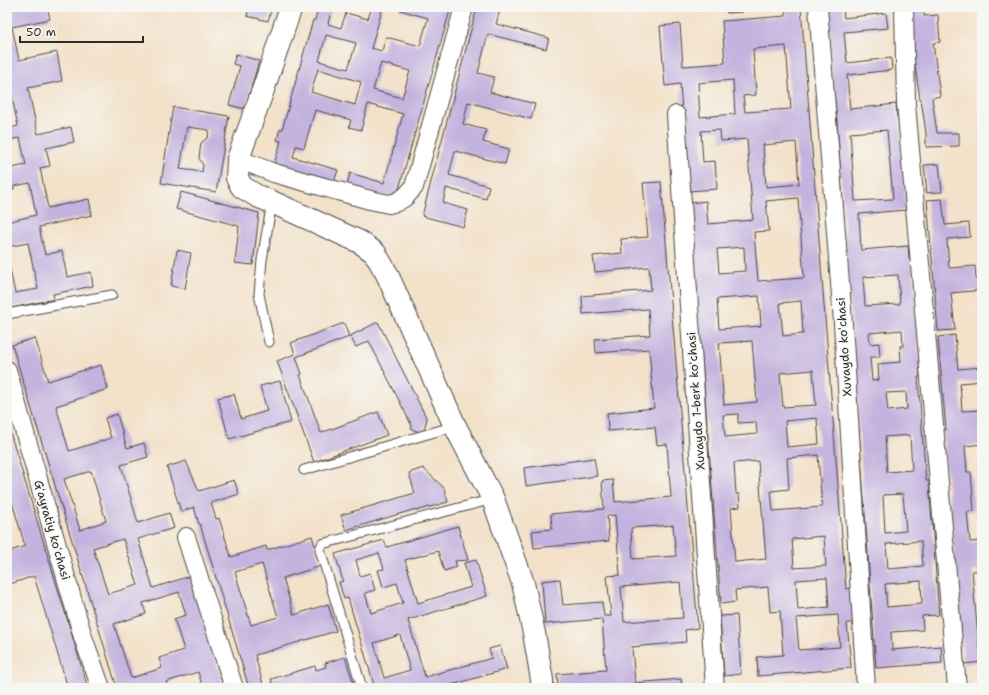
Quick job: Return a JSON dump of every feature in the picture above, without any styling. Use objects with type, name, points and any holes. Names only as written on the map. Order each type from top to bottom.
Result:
[{"type":"street","points":[[291,7],[238,159],[237,178],[242,187],[257,196],[360,242],[375,254],[387,274],[455,426],[493,499],[523,583],[534,633],[542,688]]},
{"type":"street","points":[[238,159],[274,173],[370,200],[389,204],[397,202],[405,197],[414,187],[464,7]]},
{"type":"street","name":"Xuvaydo koʻchasi","points":[[818,7],[842,308],[866,688]]},
{"type":"street","points":[[904,7],[906,104],[957,688]]},
{"type":"street","name":"Xuvaydo 1-berk koʻchasi","points":[[676,115],[715,688]]},
{"type":"street","name":"Gʻayratiy koʻchasi","points":[[7,370],[83,637],[101,688]]},
{"type":"street","points":[[186,537],[234,688]]},
{"type":"lane","points":[[269,342],[259,294],[262,260],[272,202]]},
{"type":"lane","points":[[7,314],[112,295]]},
{"type":"lane","points":[[304,470],[455,426]]},
{"type":"lane","points":[[362,688],[320,550],[322,544],[493,499]]},
{"type":"building","points":[[20,7],[47,7],[50,19],[12,27],[19,60],[57,52],[62,81],[28,88],[38,134],[71,127],[74,142],[46,148],[50,166],[40,168],[48,208],[89,199],[92,215],[39,227],[45,255],[62,251],[67,277],[91,272],[93,286],[53,294],[54,299],[7,309],[7,255],[15,293],[38,289],[28,243],[7,247],[7,222],[36,215],[30,183],[14,186],[14,189],[7,191],[7,169],[26,165],[20,138],[7,140],[7,129],[18,126],[11,93],[7,94],[7,10]]},
{"type":"building","points":[[249,7],[272,7],[268,21],[247,16]]},
{"type":"building","points":[[318,7],[332,7],[328,24],[341,28],[346,13],[368,19],[372,7],[383,7],[371,48],[382,51],[386,37],[420,46],[428,18],[400,10],[401,7],[451,7],[396,199],[347,185],[350,173],[384,183],[403,114],[368,104],[361,130],[349,127],[351,120],[315,110],[304,148],[296,146],[293,157],[338,170],[334,182],[274,165],[281,141],[277,140],[280,129],[282,130],[313,20],[315,20]],"holes":[[[326,35],[356,43],[348,69],[319,61]],[[381,63],[410,71],[402,98],[373,90]],[[318,69],[361,82],[355,105],[311,92]]]},
{"type":"building","points":[[477,7],[501,7],[496,24],[549,38],[546,49],[488,34],[478,73],[494,77],[490,92],[535,104],[531,119],[468,102],[463,124],[486,130],[483,142],[509,149],[505,164],[455,151],[449,175],[489,186],[486,199],[446,188],[443,203],[468,210],[463,227],[422,216]]},
{"type":"building","points":[[726,7],[741,7],[742,12],[727,13]]},
{"type":"building","points":[[785,7],[801,7],[846,589],[852,588],[855,623],[847,623],[851,668],[758,676],[757,657],[783,655],[780,611],[770,612],[768,587],[735,590],[736,602],[721,604],[690,203],[706,201],[708,224],[753,220],[747,139],[721,141],[720,130],[701,131],[703,162],[715,161],[717,189],[688,191],[680,84],[665,86],[660,26],[680,24],[683,66],[725,63],[722,21],[786,16]],"holes":[[[786,46],[791,109],[745,112],[743,96],[756,95],[753,49]],[[733,80],[735,114],[700,117],[698,83]],[[796,142],[799,184],[766,187],[763,145]],[[798,198],[804,278],[758,281],[754,232],[769,231],[766,201]],[[744,247],[745,271],[719,273],[717,249]],[[759,296],[761,326],[719,329],[717,299]],[[801,301],[803,334],[783,336],[780,303]],[[752,341],[757,402],[724,405],[719,343]],[[813,370],[816,405],[783,407],[780,373]],[[738,414],[738,423],[756,422],[757,434],[725,437],[723,415]],[[817,418],[819,444],[787,447],[785,421]],[[818,455],[822,507],[773,511],[771,491],[789,489],[787,458]],[[758,461],[766,559],[735,562],[731,508],[740,507],[739,494],[736,494],[734,463]],[[824,536],[826,566],[794,568],[792,539]],[[827,578],[829,607],[798,610],[796,580]],[[838,615],[840,647],[799,650],[796,618]]]},
{"type":"building","points":[[825,7],[843,7],[844,18],[886,13],[888,28],[844,32],[847,63],[891,58],[892,70],[847,75],[850,109],[896,104],[897,117],[899,116],[906,210],[859,214],[861,250],[908,246],[909,259],[912,259],[919,344],[920,377],[918,377],[926,481],[929,481],[939,615],[922,616],[923,630],[891,632],[892,650],[941,646],[942,663],[876,668],[837,121]],"holes":[[[887,130],[893,199],[855,201],[850,133]],[[898,275],[900,304],[865,306],[863,277]],[[902,330],[903,346],[900,346],[901,362],[878,364],[879,380],[872,381],[870,357],[880,357],[879,343],[870,344],[869,333]],[[906,392],[907,409],[888,411],[886,393]],[[910,435],[912,470],[887,472],[885,437]],[[903,494],[906,531],[885,533],[883,495]],[[921,541],[923,566],[888,569],[886,544]],[[921,581],[922,604],[887,607],[885,584]]]},
{"type":"building","points":[[909,7],[924,7],[924,16],[938,15],[940,42],[933,43],[940,96],[932,98],[937,133],[959,133],[959,146],[926,147],[926,133],[910,31]]},
{"type":"building","points":[[236,54],[259,61],[245,109],[229,105],[240,66],[233,64]]},
{"type":"building","points":[[173,107],[229,116],[216,192],[161,183]],"holes":[[[187,127],[209,130],[208,137],[201,143],[199,158],[203,165],[202,172],[180,169]]]},
{"type":"building","points":[[939,164],[942,192],[927,193],[924,165]]},
{"type":"building","points":[[661,182],[698,628],[685,630],[686,642],[632,647],[635,683],[681,679],[682,688],[616,688],[616,685],[558,688],[557,674],[606,670],[602,619],[545,624],[542,581],[560,579],[563,605],[602,602],[604,616],[611,616],[607,576],[620,575],[615,515],[607,516],[609,541],[534,548],[532,531],[552,529],[551,514],[604,509],[602,481],[613,480],[615,502],[671,497],[667,444],[657,445],[655,427],[608,431],[607,413],[654,408],[649,349],[596,353],[595,339],[650,335],[648,309],[583,314],[582,296],[651,290],[649,267],[595,272],[593,256],[622,253],[621,239],[648,237],[643,183]],"holes":[[[673,525],[676,556],[633,559],[631,528]],[[680,582],[683,618],[624,622],[621,587]]]},
{"type":"building","points":[[181,192],[259,213],[253,265],[235,263],[239,226],[176,209]]},
{"type":"building","points":[[942,199],[945,225],[969,223],[970,237],[947,239],[949,268],[975,266],[976,279],[982,279],[982,290],[951,293],[955,330],[938,331],[927,200]]},
{"type":"building","points":[[177,250],[191,253],[185,289],[171,286]]},
{"type":"building","points":[[378,322],[427,419],[423,433],[411,429],[412,426],[369,341],[356,347],[350,336]]},
{"type":"building","points":[[344,323],[349,337],[296,357],[302,374],[300,375],[321,433],[378,412],[387,435],[314,462],[277,361],[295,354],[291,343]]},
{"type":"building","points":[[955,335],[958,369],[982,367],[982,381],[960,383],[962,411],[982,410],[982,444],[965,446],[967,472],[971,472],[974,511],[967,512],[970,542],[982,541],[982,570],[972,571],[979,647],[982,647],[982,662],[964,664],[943,430],[946,430],[938,337]]},
{"type":"building","points":[[35,338],[48,381],[101,365],[108,389],[56,406],[69,451],[111,438],[105,418],[117,414],[127,448],[144,443],[148,457],[121,465],[138,523],[169,513],[174,528],[138,539],[153,588],[190,576],[224,688],[203,688],[198,672],[166,682],[168,688],[155,688],[154,684],[141,688],[117,688],[12,345]],"holes":[[[91,471],[106,521],[80,530],[64,479]],[[123,539],[138,585],[108,594],[93,548]],[[179,592],[186,615],[174,619],[184,650],[159,658],[162,668],[131,678],[114,624],[146,614],[143,603]]]},
{"type":"building","points":[[280,381],[291,422],[229,439],[218,398],[234,394],[241,419],[267,411],[260,386]]},
{"type":"building","points":[[7,422],[88,688],[68,688],[34,576],[7,585],[7,552],[25,546],[7,485]]},
{"type":"building","points":[[594,458],[597,476],[526,486],[524,468]]},
{"type":"building","points":[[186,461],[199,491],[234,480],[239,494],[211,503],[216,519],[219,518],[231,557],[266,546],[267,550],[312,536],[321,566],[283,578],[294,615],[328,604],[336,631],[255,655],[264,688],[249,688],[194,507],[181,512],[167,467]],"holes":[[[262,564],[278,617],[251,625],[235,572]]]},
{"type":"building","points":[[423,468],[444,488],[448,502],[416,511],[416,509],[346,530],[341,515],[415,493],[409,473]]},
{"type":"building","points":[[458,526],[468,560],[455,561],[457,567],[444,571],[438,551],[405,560],[418,603],[471,587],[464,563],[476,560],[487,596],[408,620],[425,677],[492,658],[489,649],[500,646],[507,669],[441,688],[375,688],[348,598],[344,599],[339,582],[343,581],[335,554],[384,540],[387,547]],"holes":[[[379,553],[384,569],[378,570],[383,587],[397,583],[403,603],[371,613],[365,593],[375,590],[370,573],[360,576],[356,560]],[[400,635],[410,670],[384,678],[374,643]]]},
{"type":"building","points":[[737,615],[741,674],[724,676],[720,616]]},
{"type":"building","points":[[345,657],[355,688],[274,688],[271,679],[315,666],[316,670],[326,667],[325,663]]},
{"type":"building","points":[[8,662],[12,688],[7,688]]}]
